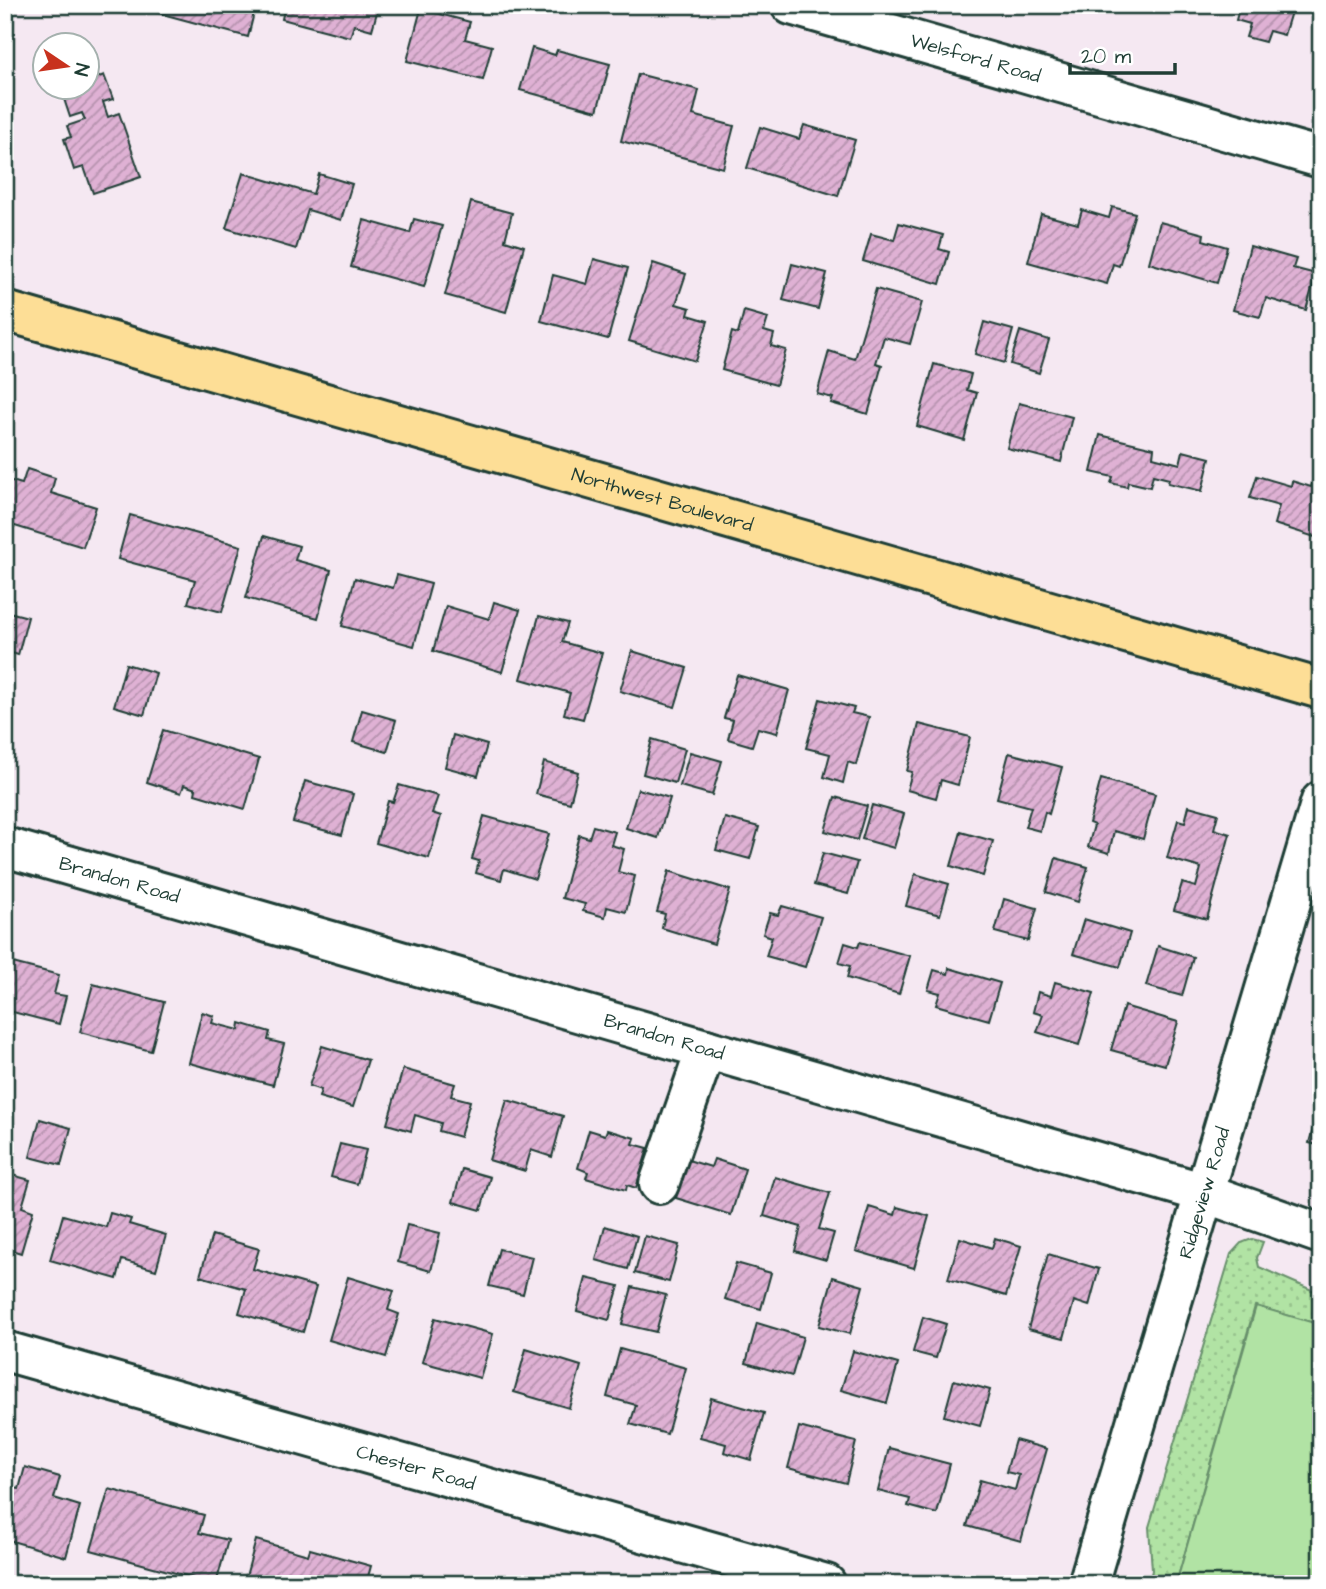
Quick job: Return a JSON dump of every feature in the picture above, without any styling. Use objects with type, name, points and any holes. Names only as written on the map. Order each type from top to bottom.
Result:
[{"type":"main road","name":"Northwest Boulevard","points":[[5,311],[1321,689]]},
{"type":"street","name":"Welsford Road","points":[[792,5],[1321,158]]},
{"type":"street","name":"Ridgeview Road","points":[[1088,1584],[1321,802]]},
{"type":"street","name":"Brandon Road","points":[[5,847],[1205,1193],[1321,1234]]},
{"type":"street","points":[[659,1184],[706,1049]]},
{"type":"street","name":"Chester Road","points":[[5,1351],[825,1584]]},
{"type":"green space","points":[[1252,1239],[1263,1242],[1257,1258],[1259,1267],[1321,1294],[1321,1325],[1255,1306],[1176,1584],[1149,1584],[1152,1570],[1149,1527],[1231,1254],[1241,1243]]},
{"type":"green space","points":[[1256,1306],[1321,1325],[1321,1584],[1176,1584]]},
{"type":"building","points":[[157,5],[256,5],[248,37],[155,12]]},
{"type":"building","points":[[285,5],[379,5],[372,30],[354,25],[350,37],[282,19]]},
{"type":"building","points":[[1240,5],[1293,5],[1284,35],[1269,31],[1265,42],[1246,37],[1250,24],[1236,20]]},
{"type":"building","points":[[421,9],[470,22],[465,39],[492,46],[483,80],[407,61]]},
{"type":"building","points":[[1321,25],[1321,47],[1315,45]]},
{"type":"building","points":[[532,48],[555,55],[557,50],[610,64],[597,111],[520,90]]},
{"type":"building","points":[[638,74],[699,90],[693,115],[734,126],[723,168],[621,141]]},
{"type":"building","points":[[104,75],[113,99],[103,102],[108,117],[119,113],[141,177],[93,193],[84,167],[74,170],[64,139],[71,137],[67,126],[85,120],[82,113],[70,117],[65,102],[102,102]]},
{"type":"building","points":[[804,125],[855,140],[838,196],[747,168],[760,127],[799,139]]},
{"type":"building","points":[[243,173],[313,194],[319,174],[352,184],[341,220],[308,210],[296,249],[226,228]]},
{"type":"building","points":[[471,202],[512,213],[505,240],[524,246],[506,312],[445,295]]},
{"type":"building","points":[[1112,207],[1135,213],[1119,266],[1113,264],[1107,284],[1028,262],[1041,214],[1078,224],[1082,210],[1109,218]]},
{"type":"building","points":[[414,219],[442,226],[424,287],[351,267],[364,220],[410,233]]},
{"type":"building","points":[[1160,222],[1204,234],[1203,240],[1227,247],[1217,283],[1149,263]]},
{"type":"building","points":[[899,223],[943,235],[939,249],[949,252],[940,284],[863,261],[871,234],[894,240]]},
{"type":"building","points":[[1250,246],[1296,259],[1293,268],[1316,274],[1306,310],[1266,298],[1260,317],[1233,310]]},
{"type":"building","points":[[594,259],[628,268],[608,339],[541,321],[553,275],[587,284]]},
{"type":"building","points":[[653,263],[686,274],[676,304],[690,308],[688,315],[708,321],[695,361],[629,341]]},
{"type":"building","points":[[792,264],[827,273],[818,309],[783,300]]},
{"type":"building","points":[[876,289],[922,302],[910,344],[884,337],[876,363],[882,365],[868,414],[831,403],[833,398],[817,394],[829,351],[855,359]]},
{"type":"building","points":[[744,311],[768,318],[764,331],[774,334],[771,346],[786,350],[776,385],[722,370],[732,332],[738,334]]},
{"type":"building","points":[[984,322],[1013,330],[1004,363],[975,354]]},
{"type":"building","points":[[1020,331],[1049,340],[1039,373],[1010,364]]},
{"type":"building","points":[[934,364],[971,374],[967,390],[977,393],[964,440],[917,426]]},
{"type":"building","points":[[1019,403],[1072,417],[1061,462],[1007,448]]},
{"type":"building","points":[[1100,435],[1154,448],[1153,457],[1180,464],[1183,451],[1210,458],[1202,491],[1168,483],[1169,479],[1153,475],[1150,487],[1128,482],[1127,487],[1111,483],[1113,477],[1091,472]]},
{"type":"building","points":[[1321,455],[1321,539],[1274,524],[1279,506],[1250,498],[1257,476],[1291,486],[1292,481],[1311,487]]},
{"type":"building","points":[[27,469],[55,478],[51,493],[96,507],[83,547],[5,523],[5,479],[22,484]]},
{"type":"building","points":[[130,515],[241,546],[222,612],[188,603],[195,580],[118,559]]},
{"type":"building","points":[[264,536],[299,546],[295,560],[331,570],[318,618],[246,598]]},
{"type":"building","points":[[397,575],[431,584],[414,646],[342,626],[355,578],[393,588]]},
{"type":"building","points":[[494,602],[520,610],[502,672],[433,651],[446,606],[489,619]]},
{"type":"building","points":[[5,611],[28,617],[18,655],[5,651]]},
{"type":"building","points":[[539,616],[568,623],[562,642],[602,653],[583,719],[564,714],[570,693],[521,679]]},
{"type":"building","points":[[632,651],[687,668],[675,707],[620,691]]},
{"type":"building","points":[[126,664],[156,673],[144,715],[114,706]]},
{"type":"building","points":[[737,675],[789,690],[777,733],[758,728],[752,746],[728,739],[733,720],[724,718]]},
{"type":"building","points":[[820,699],[854,708],[852,713],[869,717],[856,765],[848,762],[843,783],[824,777],[830,754],[806,748]]},
{"type":"building","points":[[362,710],[396,720],[387,752],[353,742]]},
{"type":"building","points":[[919,724],[970,737],[958,785],[941,780],[936,798],[907,790],[912,772],[907,771]]},
{"type":"building","points":[[163,730],[259,759],[245,809],[195,794],[196,789],[184,785],[181,793],[147,782]]},
{"type":"building","points":[[453,735],[487,745],[478,776],[445,767]]},
{"type":"building","points":[[652,739],[685,749],[675,783],[643,774]]},
{"type":"building","points":[[690,752],[722,761],[712,795],[680,786]]},
{"type":"building","points":[[1009,753],[1062,767],[1049,814],[1045,812],[1040,831],[1025,827],[1031,807],[997,798]]},
{"type":"building","points":[[544,762],[578,772],[570,803],[536,794]]},
{"type":"building","points":[[1101,779],[1155,794],[1143,839],[1114,831],[1109,853],[1088,847],[1094,825],[1089,823]]},
{"type":"building","points":[[305,781],[353,794],[342,835],[293,822]]},
{"type":"building","points":[[399,785],[438,796],[432,813],[441,816],[429,858],[376,843],[388,801],[393,802]]},
{"type":"building","points":[[638,789],[670,798],[658,838],[626,828]]},
{"type":"building","points":[[835,797],[867,806],[857,840],[825,831]]},
{"type":"building","points":[[872,805],[904,814],[894,848],[862,839]]},
{"type":"building","points":[[1189,806],[1218,814],[1214,829],[1230,834],[1207,919],[1174,910],[1182,883],[1196,887],[1201,868],[1167,858],[1178,820],[1185,822]]},
{"type":"building","points":[[484,816],[549,834],[535,879],[504,869],[501,880],[476,873],[479,861],[472,859]]},
{"type":"building","points":[[725,818],[759,827],[750,859],[716,850]]},
{"type":"building","points":[[593,826],[615,832],[611,845],[624,849],[618,872],[635,876],[626,912],[607,907],[605,917],[583,911],[585,904],[562,898],[579,835],[589,838]]},
{"type":"building","points":[[961,832],[993,841],[983,876],[951,866]]},
{"type":"building","points":[[823,853],[857,862],[848,894],[814,885]]},
{"type":"building","points":[[1056,858],[1088,867],[1078,902],[1046,892]]},
{"type":"building","points":[[669,871],[730,890],[714,944],[662,928],[665,914],[657,912]]},
{"type":"building","points":[[915,874],[949,884],[940,915],[906,906]]},
{"type":"building","points":[[1004,899],[1037,908],[1028,941],[995,932]]},
{"type":"building","points":[[782,906],[821,917],[805,967],[766,956],[772,937],[763,934],[770,913],[778,915]]},
{"type":"building","points":[[1084,919],[1130,933],[1120,967],[1073,954]]},
{"type":"building","points":[[860,942],[910,956],[899,994],[847,978],[850,966],[839,963],[845,943],[858,947]]},
{"type":"building","points":[[1158,946],[1193,957],[1182,996],[1146,986]]},
{"type":"building","points":[[5,961],[59,975],[54,994],[66,996],[59,1024],[5,1010]]},
{"type":"building","points":[[949,968],[1000,983],[989,1020],[936,1005],[940,993],[928,990],[934,970],[948,974]]},
{"type":"building","points":[[1055,982],[1094,993],[1079,1045],[1037,1032],[1043,1015],[1033,1012],[1038,992],[1051,996]]},
{"type":"building","points":[[93,984],[164,1002],[151,1051],[80,1032]]},
{"type":"building","points":[[1124,1006],[1178,1022],[1165,1065],[1111,1050]]},
{"type":"building","points":[[202,1012],[214,1016],[212,1023],[239,1030],[240,1023],[270,1032],[268,1040],[284,1044],[273,1085],[189,1063]]},
{"type":"building","points":[[322,1046],[368,1060],[353,1107],[319,1097],[321,1090],[309,1086]]},
{"type":"building","points":[[403,1069],[455,1084],[451,1096],[470,1101],[460,1137],[439,1131],[441,1123],[415,1115],[411,1131],[387,1124]]},
{"type":"building","points":[[1321,1099],[1321,1146],[1309,1143]]},
{"type":"building","points":[[507,1100],[563,1116],[552,1157],[531,1150],[525,1171],[489,1160]]},
{"type":"building","points":[[40,1119],[71,1128],[61,1165],[30,1157]]},
{"type":"building","points":[[589,1130],[605,1135],[607,1130],[635,1138],[633,1144],[648,1148],[636,1188],[627,1185],[626,1190],[586,1178],[588,1172],[578,1168]]},
{"type":"building","points":[[340,1144],[366,1150],[357,1184],[331,1177]]},
{"type":"building","points":[[714,1159],[745,1169],[731,1215],[676,1198],[688,1160],[711,1167]]},
{"type":"building","points":[[462,1169],[490,1177],[481,1210],[453,1202]]},
{"type":"building","points":[[5,1173],[30,1180],[22,1207],[33,1211],[21,1253],[5,1248]]},
{"type":"building","points":[[775,1177],[830,1193],[819,1229],[834,1233],[826,1260],[795,1251],[801,1227],[764,1216]]},
{"type":"building","points":[[869,1207],[895,1215],[897,1207],[929,1216],[914,1268],[856,1251]]},
{"type":"building","points":[[110,1213],[131,1219],[129,1224],[166,1235],[156,1270],[122,1260],[117,1279],[50,1260],[63,1215],[106,1227]]},
{"type":"building","points":[[407,1225],[440,1233],[431,1271],[398,1262]]},
{"type":"building","points":[[605,1226],[637,1236],[628,1269],[596,1260]]},
{"type":"building","points":[[212,1235],[259,1249],[253,1269],[316,1287],[303,1332],[239,1313],[246,1289],[200,1276]]},
{"type":"building","points":[[645,1236],[679,1245],[669,1282],[635,1273]]},
{"type":"building","points":[[960,1238],[992,1248],[995,1238],[1021,1246],[1006,1296],[948,1279]]},
{"type":"building","points":[[499,1249],[532,1257],[523,1294],[489,1286]]},
{"type":"building","points":[[1048,1254],[1099,1269],[1089,1306],[1074,1301],[1064,1338],[1028,1329]]},
{"type":"building","points":[[736,1263],[771,1273],[761,1309],[725,1299]]},
{"type":"building","points":[[348,1277],[394,1291],[388,1310],[399,1314],[386,1357],[329,1340]]},
{"type":"building","points":[[833,1277],[863,1286],[850,1334],[819,1326]]},
{"type":"building","points":[[586,1278],[619,1286],[609,1320],[577,1311]]},
{"type":"building","points":[[632,1287],[666,1295],[656,1332],[622,1324]]},
{"type":"building","points":[[923,1317],[946,1324],[936,1358],[913,1352]]},
{"type":"building","points":[[435,1318],[493,1334],[480,1378],[422,1362]]},
{"type":"building","points":[[757,1323],[803,1337],[792,1376],[746,1363]]},
{"type":"building","points":[[526,1349],[581,1366],[569,1408],[514,1392]]},
{"type":"building","points":[[620,1349],[686,1368],[667,1434],[630,1424],[636,1405],[607,1397]]},
{"type":"building","points":[[853,1351],[898,1364],[887,1403],[841,1390]]},
{"type":"building","points":[[954,1380],[990,1390],[980,1426],[944,1416]]},
{"type":"building","points":[[711,1398],[764,1413],[751,1460],[724,1452],[726,1444],[700,1437]]},
{"type":"building","points":[[799,1427],[856,1442],[846,1483],[788,1468]]},
{"type":"building","points":[[1015,1440],[1047,1449],[1021,1541],[967,1526],[980,1480],[1015,1490],[1019,1475],[1006,1472]]},
{"type":"building","points":[[889,1448],[950,1464],[937,1514],[908,1506],[910,1499],[878,1491]]},
{"type":"building","points":[[25,1467],[60,1477],[54,1498],[80,1506],[66,1557],[5,1539],[5,1485],[19,1489]]},
{"type":"building","points":[[109,1489],[204,1515],[199,1533],[228,1540],[216,1584],[91,1550]]},
{"type":"building","points":[[256,1540],[308,1555],[310,1549],[371,1566],[366,1584],[259,1584],[245,1580]]}]
